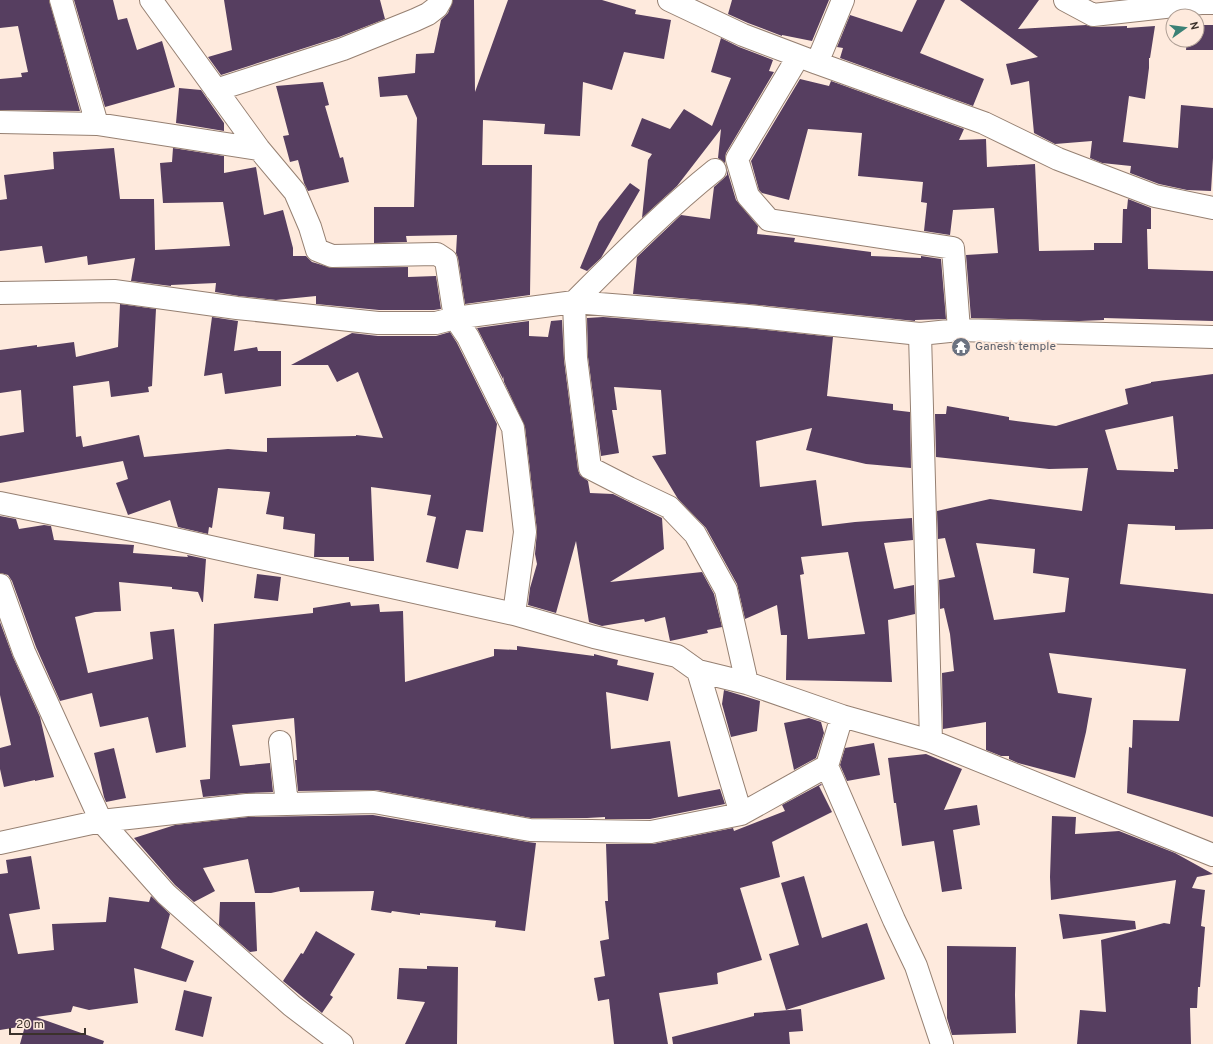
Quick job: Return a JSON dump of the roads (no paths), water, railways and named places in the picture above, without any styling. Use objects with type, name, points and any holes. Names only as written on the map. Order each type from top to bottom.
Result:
[{"type":"street","points":[[60,0],[97,124]]},
{"type":"street","points":[[151,0],[259,149],[295,192],[310,227],[317,250],[332,256],[437,254],[446,260],[455,318],[468,338],[513,428],[525,532],[514,614]]},
{"type":"street","points":[[216,90],[343,49],[428,14],[437,8],[441,0]]},
{"type":"street","points":[[669,0],[743,35],[807,60],[984,123],[1058,159],[1155,196],[1213,208]]},
{"type":"street","points":[[843,0],[807,60],[737,158],[748,196],[769,220],[953,248],[959,330]]},
{"type":"street","points":[[1065,0],[1093,14],[1213,3]]},
{"type":"street","points":[[0,122],[97,124],[259,149]]},
{"type":"street","points":[[715,170],[687,193],[628,247],[574,302],[576,358],[590,468],[669,507],[695,534],[726,590],[747,683]]},
{"type":"street","points":[[0,293],[114,291],[236,308],[378,323],[436,323],[455,318],[574,302],[748,316],[920,334],[959,330],[1213,338]]},
{"type":"street","points":[[920,334],[932,741]]},
{"type":"street","points":[[0,503],[152,534],[514,614],[594,637],[677,656],[698,671],[747,683],[842,716],[932,741],[1213,855]]},
{"type":"street","points":[[0,585],[24,652],[101,822],[166,894],[292,1006],[342,1044]]},
{"type":"street","points":[[698,671],[741,814]]},
{"type":"street","points":[[842,716],[827,766],[894,920],[916,966],[942,1044]]},
{"type":"street","points":[[280,742],[288,804]]},
{"type":"street","points":[[0,842],[101,822],[247,805],[374,802],[530,830],[651,832],[741,814],[827,766]]},
{"type":"place","name":"Ganesh temple","points":[[961,347]]}]
